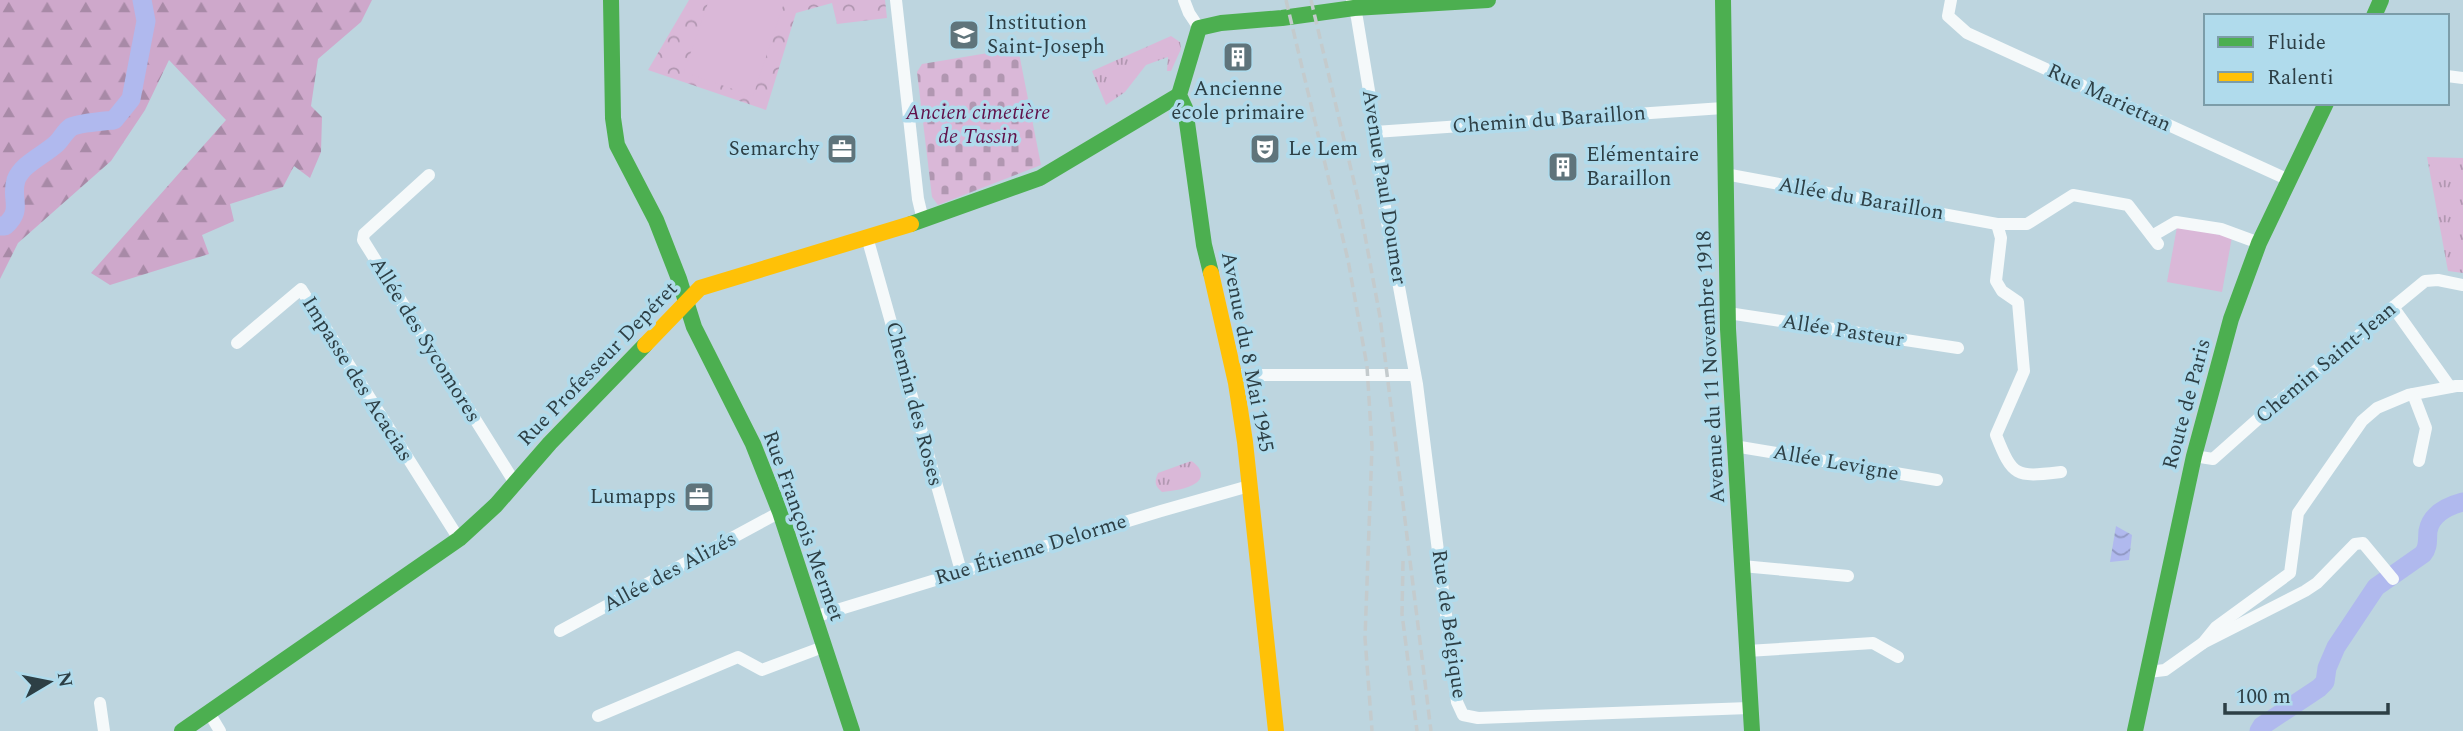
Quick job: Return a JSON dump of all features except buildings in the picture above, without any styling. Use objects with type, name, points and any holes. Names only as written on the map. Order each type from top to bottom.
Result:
[{"type":"main road","name":"Rue François Mermet","points":[[611,0],[612,118],[617,145],[656,220],[694,327],[752,444],[780,512],[852,731]]},
{"type":"main road","points":[[1179,95],[1199,28],[1335,10],[1353,4],[1488,0]]},
{"type":"main road","name":"Avenue du 11 Novembre 1918","points":[[1723,0],[1728,313],[1752,731]]},
{"type":"main road","name":"Rue Professeur Depéret","points":[[181,731],[459,539],[700,288],[709,283],[923,220],[1040,178],[1179,95]]},
{"type":"main road","name":"Avenue du 8 Mai 1945","points":[[1179,95],[1185,107],[1204,245],[1234,375],[1245,442],[1276,731]]},
{"type":"main road","name":"Route de Paris","points":[[2141,731],[2197,457],[2231,319],[2259,243],[2325,105]]},
{"type":"main road","name":"Route de Paris","points":[[2197,457],[2230,338],[2251,278],[2330,105]]},
{"type":"main road","name":"Route de Paris","points":[[2135,731],[2151,672]]},
{"type":"street","points":[[896,0],[923,220]]},
{"type":"street","points":[[1184,0],[1199,28]]},
{"type":"street","name":"Rue Mariettan","points":[[1951,0],[1948,16],[1966,33],[2289,180]]},
{"type":"street","name":"Avenue Paul Doumer","points":[[1353,4],[1387,222],[1415,375]]},
{"type":"street","name":"Chemin du Baraillon","points":[[1375,132],[1723,108]]},
{"type":"street","name":"Allée du Baraillon","points":[[1725,174],[1997,224],[2027,224],[2073,195],[2128,205],[2155,240],[2176,222],[2221,229],[2259,243]]},
{"type":"street","name":"Allée des Sycomores","points":[[429,175],[364,234],[363,240],[515,483]]},
{"type":"street","points":[[1997,224],[2001,238],[1996,281],[2002,290],[2018,302],[2024,371],[1996,435],[2008,465],[2028,476],[2061,472]]},
{"type":"street","name":"Chemin des Roses","points":[[867,237],[961,571]]},
{"type":"street","name":"Chemin Saint-Jean","points":[[2197,457],[2213,459],[2425,281],[2438,280],[2463,285]]},
{"type":"street","name":"Impasse des Acacias","points":[[237,343],[301,289],[459,539]]},
{"type":"street","points":[[2203,643],[2216,627],[2290,573],[2298,513],[2362,421],[2378,408],[2413,394],[2457,387],[2393,307]]},
{"type":"street","name":"Allée Pasteur","points":[[1728,313],[1958,348]]},
{"type":"street","points":[[1234,375],[1415,375]]},
{"type":"street","name":"Rue de Belgique","points":[[1415,375],[1457,702],[1463,715],[1478,718],[1749,708]]},
{"type":"street","points":[[2413,394],[2426,428],[2420,461]]},
{"type":"street","name":"Allée Levigne","points":[[1734,446],[1937,480]]},
{"type":"street","name":"Rue Étienne Delorme","points":[[814,617],[1249,486]]},
{"type":"street","name":"Allée des Alizés","points":[[560,631],[780,512]]},
{"type":"street","points":[[2151,672],[2165,670],[2203,643],[2311,587],[2355,544],[2363,543],[2390,576]]},
{"type":"street","points":[[1742,566],[1848,576]]},
{"type":"street","points":[[1747,651],[1873,643],[1898,657]]},
{"type":"street","points":[[598,716],[738,657],[762,670],[824,648]]},
{"type":"street","points":[[100,703],[104,731]]},
{"type":"street","points":[[208,711],[220,731]]},
{"type":"green space","points":[[0,0],[372,0],[361,22],[318,59],[311,106],[322,117],[321,152],[310,178],[294,166],[283,187],[230,204],[234,221],[202,235],[209,254],[110,285],[91,273],[226,120],[169,60],[145,110],[111,161],[18,243],[0,279]]},
{"type":"green space","points":[[689,0],[885,0],[887,18],[837,24],[832,3],[796,13],[766,110],[648,70]]},
{"type":"green space","points":[[709,0],[785,0],[753,96],[684,72]]},
{"type":"green space","points":[[1171,36],[1180,42],[1181,49],[1171,71],[1167,71],[1168,57],[1146,65],[1125,92],[1106,105],[1092,71]]},
{"type":"green space","name":"Ancien cimetière de Tassin","points":[[1018,48],[1041,165],[938,205],[932,197],[917,72],[922,64]]},
{"type":"green space","points":[[2427,157],[2463,158],[2463,273],[2448,271]]},
{"type":"green space","points":[[2177,227],[2232,237],[2222,292],[2167,282]]},
{"type":"green space","points":[[1191,461],[1200,471],[1201,477],[1196,483],[1166,492],[1158,488],[1158,473]]},
{"type":"water","points":[[2116,526],[2132,535],[2129,560],[2110,562]]},
{"type":"waterway","points":[[0,226],[5,226],[14,214],[16,180],[23,169],[56,144],[71,127],[114,120],[131,99],[146,21],[142,0]]},
{"type":"waterway","points":[[2259,731],[2262,726],[2325,682],[2327,668],[2336,647],[2376,587],[2423,554],[2427,546],[2428,531],[2436,515],[2463,502]]},
{"type":"railway","points":[[1286,0],[1348,260],[1367,366],[1372,447],[1365,638],[1372,731]]},
{"type":"railway","points":[[1311,0],[1359,203],[1380,317],[1431,731]]},
{"type":"railway","points":[[1403,561],[1402,614],[1417,731]]},
{"type":"traffic: fast","points":[[611,0],[613,118],[617,145],[656,220],[694,327],[753,444],[780,512],[852,731]]},
{"type":"traffic: fast","points":[[1211,273],[1204,245],[1185,108],[1179,95],[1199,28],[1221,23],[1354,8],[1488,0]]},
{"type":"traffic: fast","points":[[1723,0],[1728,329],[1752,731]]},
{"type":"traffic: fast","points":[[2375,14],[2381,0]]},
{"type":"traffic: fast","points":[[911,224],[1040,178],[1179,95]]},
{"type":"traffic: fast","points":[[2135,731],[2194,456],[2231,319],[2259,243],[2325,105]]},
{"type":"traffic: fast","points":[[182,731],[459,539],[496,505],[550,443],[645,345]]},
{"type":"traffic: slow","points":[[645,345],[700,288],[911,224]]},
{"type":"traffic: slow","points":[[1211,273],[1236,383],[1245,442],[1276,731]]},
{"type":"place","name":"Institution Saint-Joseph","points":[[964,35]]},
{"type":"place","name":"Ancienne école primaire","points":[[1238,57]]},
{"type":"place","name":"Semarchy","points":[[842,149]]},
{"type":"place","name":"Le Lem","points":[[1265,149]]},
{"type":"place","name":"Elémentaire Baraillon","points":[[1563,167]]},
{"type":"place","name":"Lumapps","points":[[699,497]]}]
